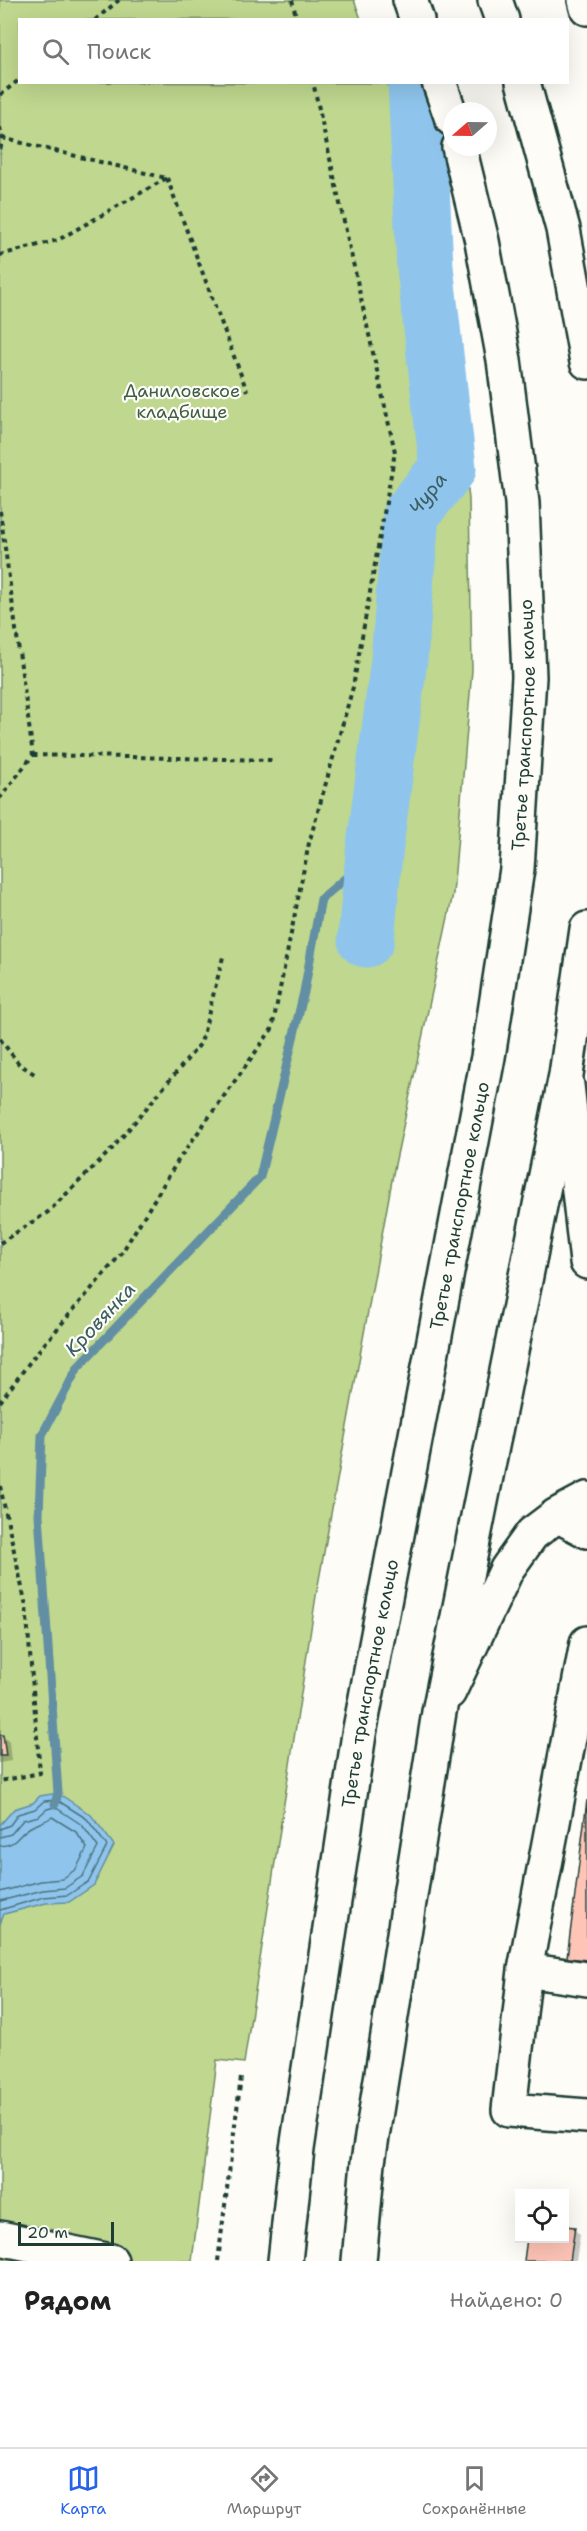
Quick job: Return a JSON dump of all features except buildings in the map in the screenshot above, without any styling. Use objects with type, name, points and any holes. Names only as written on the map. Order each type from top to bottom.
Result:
[{"type":"main road","points":[[410,0],[416,18]]},
{"type":"main road","points":[[495,0],[501,18]]},
{"type":"main road","points":[[585,0],[587,8]]},
{"type":"main road","points":[[440,84],[446,102]]},
{"type":"main road","points":[[524,84],[563,229],[587,362]]},
{"type":"main road","name":"Третье транспортное кольцо","points":[[285,2261],[297,2149],[359,1734],[488,1057],[517,869],[529,677],[522,503],[504,360],[482,241],[461,156]]},
{"type":"main road","points":[[359,2261],[368,2162],[439,1712],[566,1075],[587,928]]},
{"type":"main road","points":[[566,1075],[587,1262]]},
{"type":"main road","points":[[439,1712],[507,1569],[532,1534],[557,1515],[587,1499]]},
{"type":"main road","points":[[557,1515],[587,1531]]},
{"type":"main road","points":[[587,1643],[525,1971],[509,2110],[587,2116]]},
{"type":"main road","points":[[525,1971],[587,1980]]},
{"type":"main road","points":[[0,2238],[111,2261]]},
{"type":"path","points":[[97,18],[119,0]]},
{"type":"path","points":[[292,0],[296,18]]},
{"type":"path","points":[[0,95],[18,81]]},
{"type":"path","points":[[0,1402],[35,1355],[121,1254],[179,1159],[272,1029],[309,843],[353,687],[395,452],[313,84]]},
{"type":"path","points":[[0,127],[2,138],[0,154]]},
{"type":"path","points":[[2,138],[167,178]]},
{"type":"path","points":[[0,255],[58,240],[167,178]]},
{"type":"path","points":[[167,178],[247,391]]},
{"type":"path","points":[[0,511],[33,755],[0,798]]},
{"type":"path","points":[[33,755],[272,760]]},
{"type":"path","points":[[0,1243],[48,1212],[112,1149],[201,1043],[223,957]]},
{"type":"path","points":[[0,1039],[19,1064],[36,1075]]},
{"type":"path","points":[[0,1486],[26,1606],[40,1773],[0,1781]]},
{"type":"path","points":[[218,2261],[241,2077]]},
{"type":"green space","name":"Даниловское кладбище","points":[[0,0],[354,0],[361,18],[18,18],[18,84],[387,84],[397,108],[451,332],[469,499],[472,670],[453,894],[394,1169],[316,1596],[244,2063],[217,2060],[192,2261],[0,2261]]},
{"type":"water","points":[[58,1793],[91,1815],[114,1845],[94,1885],[69,1902],[46,1903],[4,1914],[0,1924],[0,1825],[14,1809],[33,1803],[40,1796]]},
{"type":"waterway","name":"Чура","points":[[366,939],[374,854],[399,660],[411,514],[448,468],[425,267],[416,84]]},
{"type":"waterway","name":"Кровянка","points":[[55,1804],[58,1793],[39,1515],[42,1435],[78,1367],[260,1177],[304,992],[321,899],[374,854]]}]
